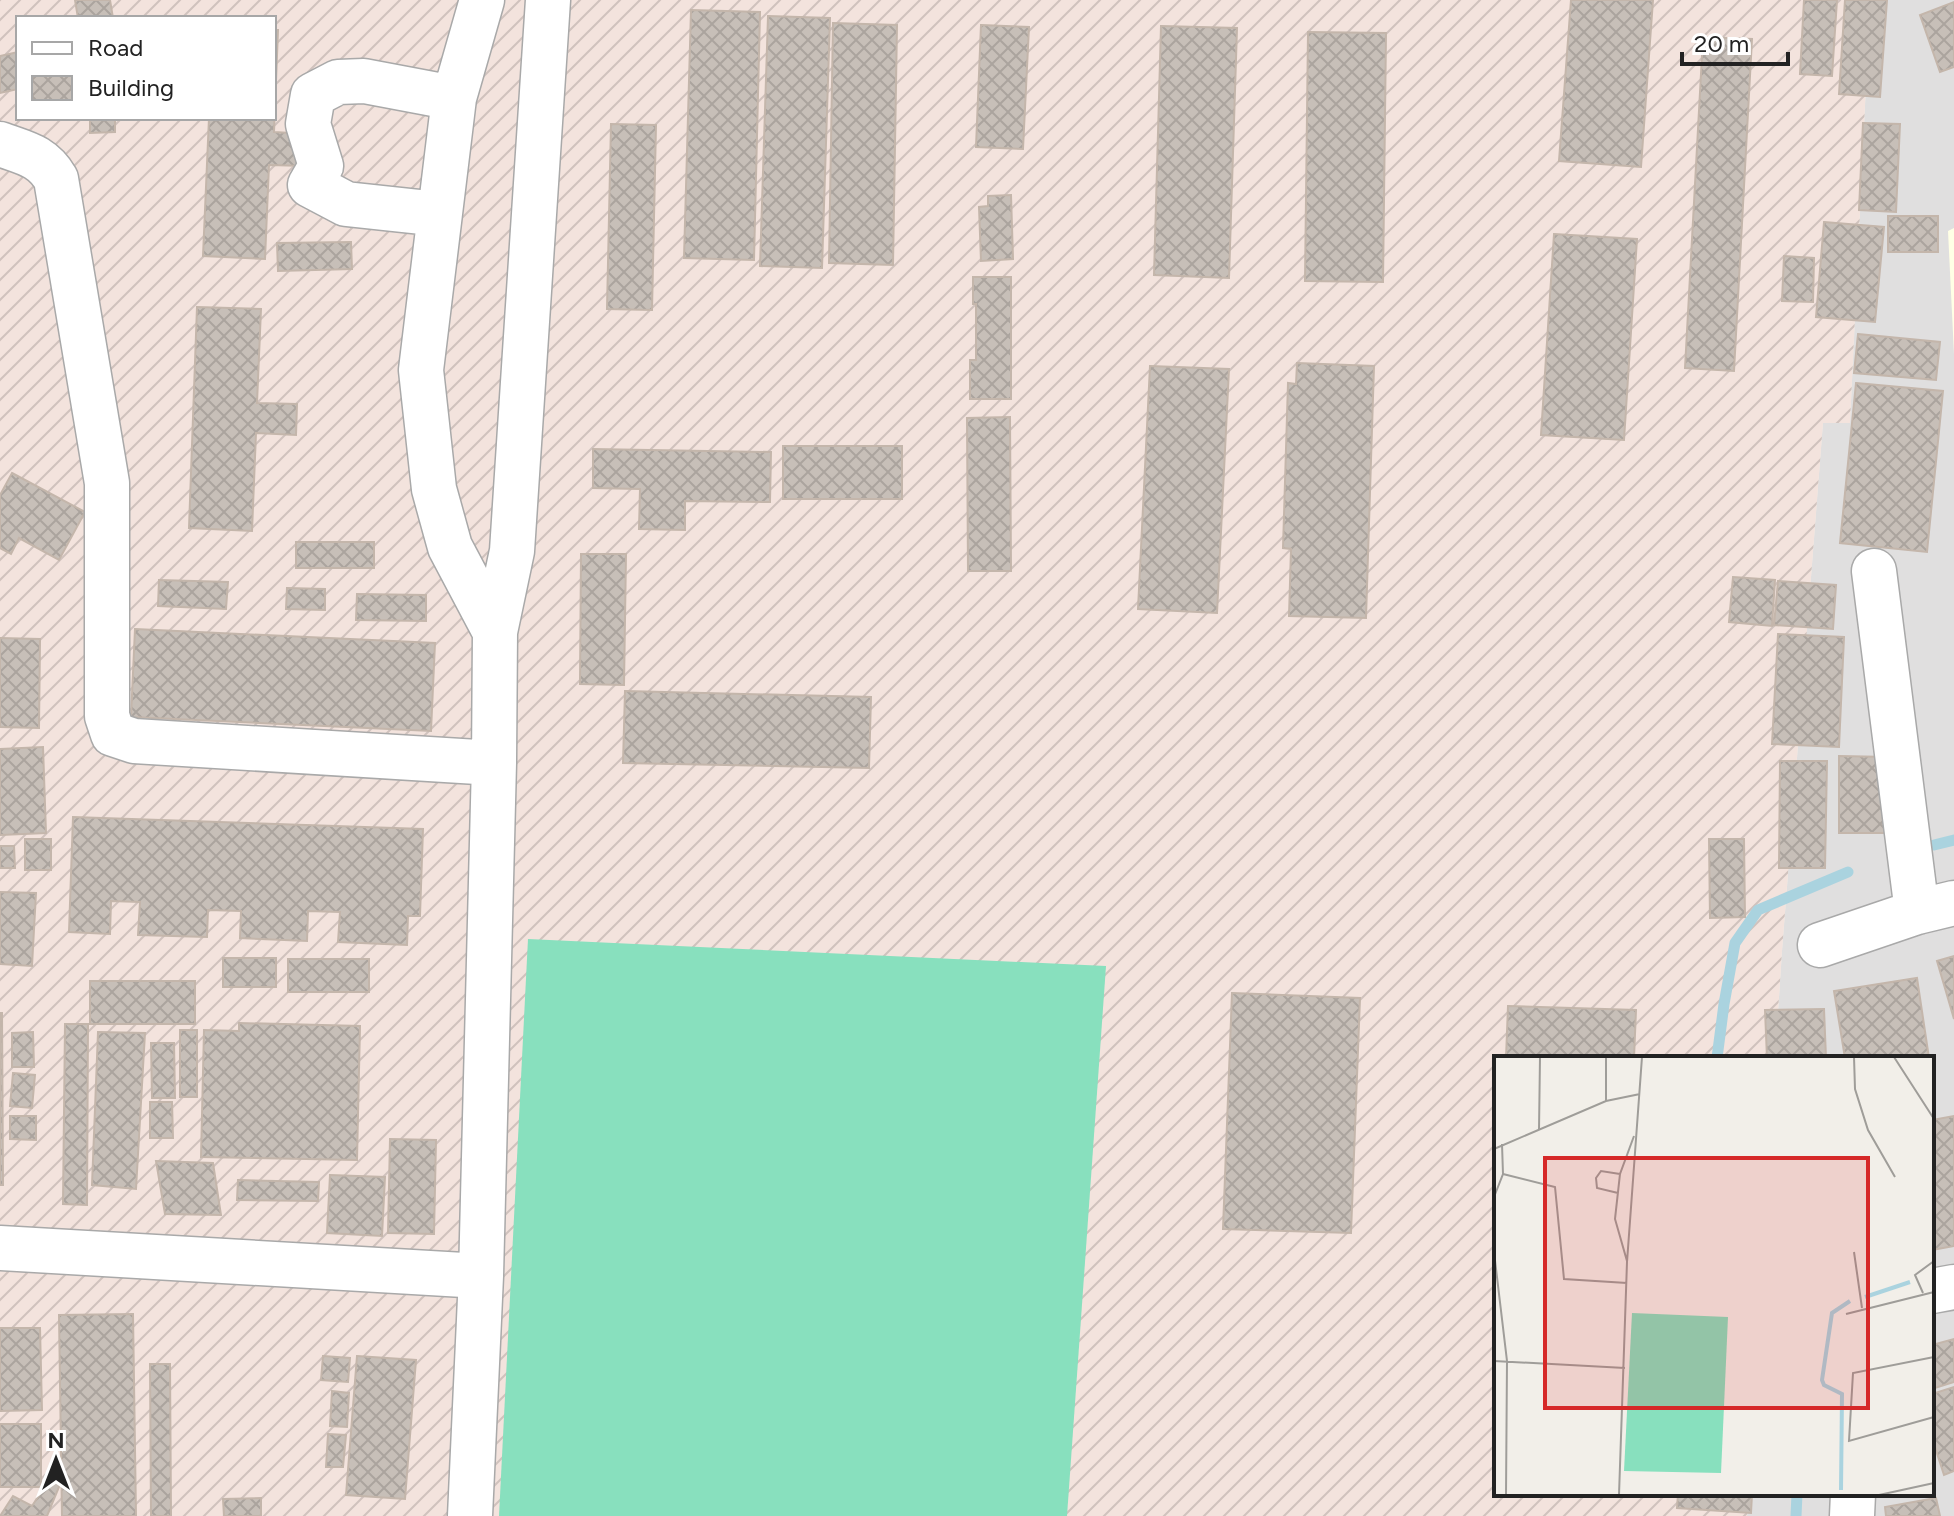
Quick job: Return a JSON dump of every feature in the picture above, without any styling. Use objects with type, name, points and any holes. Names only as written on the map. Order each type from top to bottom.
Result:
[{"type":"street","points":[[482,0],[454,98],[421,370],[434,489],[450,547],[495,632]]},
{"type":"street","points":[[470,1516],[481,1276],[495,632],[512,551],[548,0]]},
{"type":"street","points":[[439,214],[346,204],[310,185],[321,166],[308,124],[313,95],[338,82],[364,81],[454,98]]},
{"type":"street","points":[[0,144],[38,158],[56,179],[107,483],[107,716],[113,734],[134,741],[494,763]]},
{"type":"street","points":[[1820,945],[1936,907],[1874,571]]},
{"type":"street","points":[[0,1248],[481,1276]]},
{"type":"street","points":[[1934,1291],[1954,1287]]},
{"type":"street","points":[[1852,1516],[1853,1496]]},
{"type":"shaded area","points":[[0,0],[1870,0],[1850,423],[1823,423],[1775,1056],[1494,1056],[1494,1496],[1749,1496],[1747,1516],[0,1516]]},
{"type":"shaded area","points":[[1870,0],[1954,0],[1954,1516],[1747,1516],[1749,1496],[1934,1496],[1934,1056],[1775,1056],[1823,422],[1850,422]]},
{"type":"shaded area","points":[[1954,228],[1954,354],[1948,231]]},
{"type":"green space","points":[[528,939],[1106,966],[1067,1516],[499,1516]]},
{"type":"building","points":[[75,0],[110,0],[113,16],[78,16]]},
{"type":"building","points":[[1571,0],[1653,0],[1641,167],[1559,161]]},
{"type":"building","points":[[1804,0],[1837,0],[1832,76],[1800,74]]},
{"type":"building","points":[[1845,0],[1887,0],[1880,97],[1839,94]]},
{"type":"building","points":[[1954,2],[1954,67],[1940,72],[1920,15]]},
{"type":"building","points":[[691,10],[760,12],[754,260],[684,258]]},
{"type":"building","points":[[768,16],[830,18],[822,268],[760,266]]},
{"type":"building","points":[[833,23],[897,25],[893,265],[829,263]]},
{"type":"building","points":[[981,25],[1029,27],[1023,149],[976,147]]},
{"type":"building","points":[[1161,26],[1237,28],[1229,278],[1154,275]]},
{"type":"building","points":[[276,30],[278,30],[276,81]]},
{"type":"building","points":[[1308,32],[1386,33],[1383,282],[1305,281]]},
{"type":"building","points":[[1703,37],[1752,39],[1734,371],[1685,368]]},
{"type":"building","points":[[16,52],[16,89],[0,93],[0,56]]},
{"type":"building","points":[[90,120],[115,120],[115,132],[90,133]]},
{"type":"building","points":[[209,120],[274,120],[274,132],[307,134],[305,166],[269,165],[265,259],[203,256]]},
{"type":"building","points":[[1863,123],[1900,124],[1896,212],[1859,210]]},
{"type":"building","points":[[611,124],[656,125],[652,310],[607,309]]},
{"type":"building","points":[[1011,195],[1013,259],[981,261],[979,207],[988,206],[988,196]]},
{"type":"building","points":[[1888,216],[1938,216],[1938,252],[1888,252]]},
{"type":"building","points":[[1824,222],[1884,227],[1875,322],[1816,317]]},
{"type":"building","points":[[1554,234],[1637,239],[1624,440],[1541,435]]},
{"type":"building","points":[[351,242],[352,269],[278,271],[277,243]]},
{"type":"building","points":[[1784,256],[1814,258],[1813,302],[1782,301]]},
{"type":"building","points":[[973,277],[1011,277],[1011,399],[970,399],[970,360],[976,360]]},
{"type":"building","points":[[197,307],[261,309],[257,403],[297,404],[296,435],[256,433],[252,531],[189,528]]},
{"type":"building","points":[[1858,334],[1940,342],[1936,380],[1854,373]]},
{"type":"building","points":[[1297,363],[1374,366],[1366,618],[1289,616],[1291,549],[1283,548],[1288,383],[1296,384]]},
{"type":"building","points":[[1150,366],[1229,369],[1217,613],[1138,609]]},
{"type":"building","points":[[1856,383],[1943,391],[1927,552],[1840,543]]},
{"type":"building","points":[[1010,417],[1011,571],[968,571],[967,418]]},
{"type":"building","points":[[783,446],[902,446],[902,499],[783,499]]},
{"type":"building","points":[[593,449],[771,452],[770,502],[685,501],[685,530],[639,529],[640,489],[593,488]]},
{"type":"building","points":[[12,473],[85,512],[59,560],[19,538],[11,554],[0,548],[0,495]]},
{"type":"building","points":[[296,542],[374,542],[374,568],[296,568]]},
{"type":"building","points":[[581,554],[626,554],[624,685],[580,684]]},
{"type":"building","points":[[1733,577],[1775,580],[1772,626],[1729,622]]},
{"type":"building","points":[[159,580],[228,582],[226,609],[158,606]]},
{"type":"building","points":[[1778,581],[1836,585],[1833,629],[1774,625]]},
{"type":"building","points":[[287,588],[325,589],[325,610],[286,609]]},
{"type":"building","points":[[357,594],[426,595],[426,621],[356,620]]},
{"type":"building","points":[[135,629],[435,643],[431,731],[131,717]]},
{"type":"building","points":[[1778,634],[1844,637],[1839,747],[1772,744]]},
{"type":"building","points":[[0,638],[40,639],[39,728],[0,727]]},
{"type":"building","points":[[625,691],[871,697],[869,768],[623,763]]},
{"type":"building","points":[[43,747],[46,833],[0,835],[0,749]]},
{"type":"building","points":[[1839,756],[1889,757],[1889,833],[1839,833]]},
{"type":"building","points":[[1780,761],[1827,761],[1825,868],[1779,868]]},
{"type":"building","points":[[73,817],[423,829],[420,916],[408,916],[407,945],[338,942],[340,912],[308,911],[307,941],[240,938],[241,911],[208,910],[207,937],[138,935],[140,902],[111,901],[110,934],[69,932]]},
{"type":"building","points":[[25,839],[51,839],[51,870],[25,870]]},
{"type":"building","points":[[1709,839],[1744,839],[1745,917],[1710,918]]},
{"type":"building","points":[[0,846],[14,846],[15,868],[0,868]]},
{"type":"building","points":[[0,892],[36,893],[32,966],[0,964]]},
{"type":"building","points":[[1954,956],[1954,1019],[1937,961]]},
{"type":"building","points":[[223,958],[276,958],[276,987],[223,987]]},
{"type":"building","points":[[288,959],[369,959],[369,992],[288,992]]},
{"type":"building","points":[[1917,978],[1929,1056],[1845,1056],[1834,991]]},
{"type":"building","points":[[90,981],[195,981],[195,1024],[90,1024]]},
{"type":"building","points":[[1232,993],[1360,998],[1351,1233],[1223,1229]]},
{"type":"building","points":[[1508,1006],[1636,1010],[1634,1056],[1506,1056]]},
{"type":"building","points":[[1824,1009],[1826,1056],[1767,1056],[1765,1010]]},
{"type":"building","points":[[2,1013],[3,1185],[0,1185]]},
{"type":"building","points":[[239,1023],[360,1026],[357,1160],[201,1157],[204,1030],[239,1031]]},
{"type":"building","points":[[65,1024],[88,1024],[87,1205],[63,1204]]},
{"type":"building","points":[[180,1030],[197,1030],[197,1097],[180,1097]]},
{"type":"building","points":[[33,1032],[34,1067],[12,1067],[12,1033]]},
{"type":"building","points":[[98,1032],[145,1033],[136,1189],[92,1185]]},
{"type":"building","points":[[151,1043],[174,1043],[175,1098],[152,1098]]},
{"type":"building","points":[[13,1073],[35,1075],[32,1108],[10,1106]]},
{"type":"building","points":[[150,1102],[172,1102],[173,1138],[150,1138]]},
{"type":"building","points":[[10,1116],[36,1116],[36,1140],[10,1139]]},
{"type":"building","points":[[1954,1116],[1954,1246],[1934,1250],[1934,1120]]},
{"type":"building","points":[[390,1139],[436,1140],[434,1234],[388,1233]]},
{"type":"building","points":[[156,1161],[213,1163],[221,1215],[165,1214]]},
{"type":"building","points":[[330,1175],[385,1177],[382,1236],[327,1233]]},
{"type":"building","points":[[238,1180],[319,1182],[318,1201],[237,1200]]},
{"type":"building","points":[[133,1314],[136,1516],[62,1516],[59,1315]]},
{"type":"building","points":[[0,1328],[40,1328],[42,1410],[0,1411]]},
{"type":"building","points":[[1954,1339],[1954,1382],[1934,1388],[1934,1344]]},
{"type":"building","points":[[323,1356],[350,1358],[348,1382],[321,1380]]},
{"type":"building","points":[[357,1356],[416,1360],[405,1499],[346,1495]]},
{"type":"building","points":[[150,1364],[170,1364],[171,1516],[151,1516]]},
{"type":"building","points":[[1954,1387],[1954,1471],[1944,1475],[1934,1444],[1934,1393]]},
{"type":"building","points":[[332,1391],[349,1393],[347,1427],[330,1426]]},
{"type":"building","points":[[0,1424],[41,1424],[41,1487],[0,1487]]},
{"type":"building","points":[[328,1434],[346,1435],[343,1467],[326,1467]]},
{"type":"building","points":[[56,1469],[59,1487],[47,1516],[0,1516],[13,1496],[32,1506]]},
{"type":"building","points":[[1678,1496],[1752,1496],[1751,1513],[1677,1508]]},
{"type":"building","points":[[261,1498],[261,1516],[224,1516],[223,1499]]},
{"type":"building","points":[[1936,1498],[1940,1516],[1886,1516],[1885,1507]]},
{"type":"waterway","points":[[1934,845],[1954,840]]},
{"type":"waterway","points":[[1717,1056],[1735,943],[1758,910],[1848,872]]},
{"type":"waterway","points":[[1796,1516],[1797,1496]]}]
